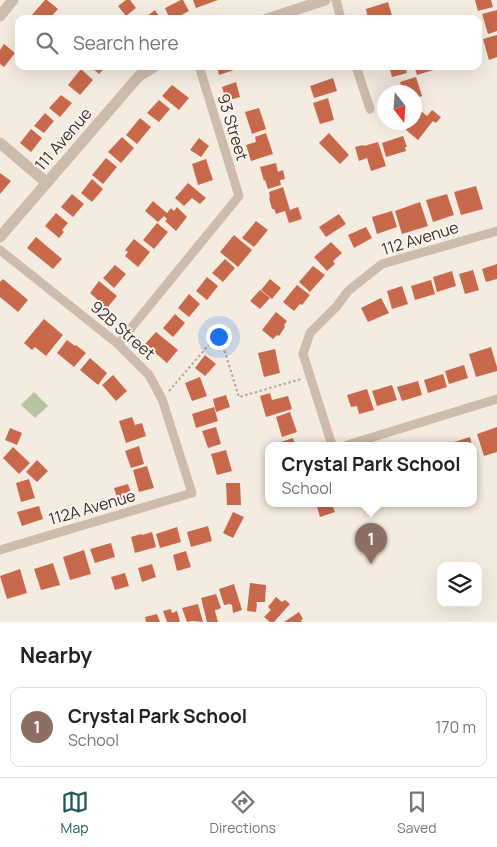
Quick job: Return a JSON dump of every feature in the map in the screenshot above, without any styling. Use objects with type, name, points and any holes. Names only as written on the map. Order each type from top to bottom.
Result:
[{"type":"street","points":[[0,16],[13,0]]},
{"type":"street","points":[[279,15],[325,0]]},
{"type":"street","points":[[336,0],[340,15]]},
{"type":"street","name":"111 Avenue","points":[[0,237],[139,76],[149,70]]},
{"type":"street","name":"93 Street","points":[[118,344],[239,196],[201,70]]},
{"type":"street","points":[[357,70],[370,109]]},
{"type":"street","points":[[0,143],[46,183]]},
{"type":"street","name":"112 Avenue","points":[[310,376],[303,354],[310,333],[337,306],[348,291],[382,264],[497,231]]},
{"type":"street","name":"92B Street","points":[[0,250],[118,344],[149,375],[162,398],[192,493]]},
{"type":"street","points":[[310,376],[331,442]]},
{"type":"street","points":[[357,442],[497,399]]},
{"type":"street","name":"112A Avenue","points":[[0,550],[192,493]]},
{"type":"path","points":[[162,398],[219,333],[240,397],[310,376]]},
{"type":"green space","points":[[34,392],[48,406],[35,418],[21,405]]},
{"type":"building","points":[[45,0],[58,9],[53,15],[32,15]]},
{"type":"building","points":[[126,0],[130,0],[136,8],[125,15],[118,6]]},
{"type":"building","points":[[183,0],[189,11],[182,15],[168,15],[165,8]]},
{"type":"building","points":[[193,0],[218,0],[196,8]]},
{"type":"building","points":[[475,0],[491,0],[493,7],[478,11]]},
{"type":"building","points":[[388,2],[392,15],[367,15],[366,9]]},
{"type":"building","points":[[155,10],[158,15],[148,15]]},
{"type":"building","points":[[497,10],[497,31],[488,34],[482,14]]},
{"type":"building","points":[[497,35],[497,57],[489,60],[483,39]]},
{"type":"building","points":[[4,44],[15,53],[4,67],[0,64],[0,50]]},
{"type":"building","points":[[80,70],[93,80],[80,95],[68,85]]},
{"type":"building","points":[[94,70],[103,70],[99,74]]},
{"type":"building","points":[[218,70],[234,70],[219,75]]},
{"type":"building","points":[[390,70],[406,70],[407,73],[392,77]]},
{"type":"building","points":[[415,70],[434,70],[417,75]]},
{"type":"building","points":[[416,77],[419,85],[401,85],[400,82]]},
{"type":"building","points":[[333,78],[337,91],[314,98],[310,86]]},
{"type":"building","points":[[236,82],[240,97],[226,101],[222,87]]},
{"type":"building","points":[[172,85],[189,98],[179,110],[162,96]]},
{"type":"building","points":[[61,95],[72,103],[60,117],[49,108]]},
{"type":"building","points":[[328,98],[334,120],[320,124],[313,103]]},
{"type":"building","points":[[159,100],[170,109],[159,122],[147,113]]},
{"type":"building","points":[[259,108],[266,129],[252,134],[245,112]]},
{"type":"building","points":[[432,110],[441,117],[436,123],[433,121],[418,140],[406,130],[422,130],[422,112],[427,116]]},
{"type":"building","points":[[45,113],[54,121],[44,133],[34,126]]},
{"type":"building","points":[[140,118],[151,127],[137,144],[126,135]]},
{"type":"building","points":[[31,129],[42,138],[31,152],[20,143]]},
{"type":"building","points":[[266,133],[273,154],[251,161],[246,145],[256,142],[255,137]]},
{"type":"building","points":[[329,133],[349,155],[340,164],[319,143]]},
{"type":"building","points":[[403,136],[407,147],[405,147],[406,151],[386,157],[382,143]]},
{"type":"building","points":[[122,137],[134,148],[121,163],[108,152]]},
{"type":"building","points":[[199,138],[209,146],[201,157],[190,150]]},
{"type":"building","points":[[378,142],[386,166],[371,171],[367,158],[359,161],[355,147]]},
{"type":"building","points":[[106,158],[117,167],[103,184],[92,175]]},
{"type":"building","points":[[206,159],[213,180],[198,185],[192,164]]},
{"type":"building","points":[[276,163],[278,172],[283,170],[285,179],[280,180],[281,185],[268,189],[260,167]]},
{"type":"building","points":[[0,173],[11,181],[0,194]]},
{"type":"building","points":[[92,179],[103,189],[92,202],[81,193]]},
{"type":"building","points":[[188,183],[206,198],[200,204],[192,198],[184,206],[175,198]]},
{"type":"building","points":[[476,186],[483,209],[461,215],[454,192]]},
{"type":"building","points":[[283,187],[290,210],[298,207],[302,219],[289,223],[285,211],[276,214],[274,209],[272,209],[269,192]]},
{"type":"building","points":[[72,194],[84,204],[73,217],[61,207]]},
{"type":"building","points":[[447,194],[454,215],[433,222],[426,200]]},
{"type":"building","points":[[153,201],[167,213],[171,208],[174,211],[177,207],[187,217],[176,231],[165,221],[167,219],[164,216],[158,222],[145,211]]},
{"type":"building","points":[[420,202],[428,226],[402,234],[395,211]]},
{"type":"building","points":[[392,211],[397,227],[377,234],[372,217]]},
{"type":"building","points":[[56,213],[68,223],[62,230],[64,232],[59,238],[45,226]]},
{"type":"building","points":[[339,214],[346,224],[326,237],[319,227]]},
{"type":"building","points":[[256,221],[268,230],[254,247],[242,238]]},
{"type":"building","points":[[157,223],[168,232],[154,249],[143,240]]},
{"type":"building","points":[[366,227],[372,238],[354,248],[348,235]]},
{"type":"building","points":[[234,235],[252,250],[238,267],[220,252]]},
{"type":"building","points":[[36,237],[62,259],[53,269],[27,248]]},
{"type":"building","points":[[134,239],[150,252],[138,267],[125,256],[128,252],[125,250]]},
{"type":"building","points":[[331,242],[342,253],[333,261],[335,264],[327,271],[314,257]]},
{"type":"building","points":[[225,259],[235,268],[223,282],[212,273]]},
{"type":"building","points":[[497,264],[497,279],[486,282],[482,269]]},
{"type":"building","points":[[115,265],[126,274],[114,288],[103,278]]},
{"type":"building","points":[[313,266],[325,275],[310,292],[299,282]]},
{"type":"building","points":[[473,270],[479,290],[465,294],[459,274]]},
{"type":"building","points":[[452,271],[456,286],[437,292],[433,277]]},
{"type":"building","points":[[207,277],[218,286],[207,300],[196,291]]},
{"type":"building","points":[[3,279],[28,300],[18,312],[0,297],[0,282]]},
{"type":"building","points":[[270,279],[281,288],[272,299],[261,290]]},
{"type":"building","points":[[431,280],[435,294],[415,300],[411,286]]},
{"type":"building","points":[[99,281],[117,296],[107,308],[90,293]]},
{"type":"building","points":[[297,285],[310,295],[294,311],[283,302]]},
{"type":"building","points":[[402,286],[408,304],[392,309],[387,291]]},
{"type":"building","points":[[260,290],[270,298],[260,309],[250,301]]},
{"type":"building","points":[[189,294],[200,304],[189,317],[178,308]]},
{"type":"building","points":[[381,298],[389,313],[368,322],[361,308]]},
{"type":"building","points":[[276,312],[287,321],[279,336],[277,335],[273,339],[262,330]]},
{"type":"building","points":[[175,314],[185,323],[173,337],[163,328]]},
{"type":"building","points":[[44,319],[63,335],[46,356],[35,347],[32,350],[24,343]]},
{"type":"building","points":[[156,332],[178,350],[167,363],[145,344]]},
{"type":"building","points":[[67,340],[86,353],[74,367],[57,353]]},
{"type":"building","points":[[491,347],[497,371],[476,377],[469,354]]},
{"type":"building","points":[[275,349],[280,373],[264,377],[258,353]]},
{"type":"building","points":[[205,355],[216,364],[205,376],[195,368]]},
{"type":"building","points":[[90,358],[107,373],[98,385],[80,370]]},
{"type":"building","points":[[464,365],[468,378],[449,384],[445,371]]},
{"type":"building","points":[[443,374],[447,387],[428,393],[424,380]]},
{"type":"building","points":[[113,375],[127,391],[116,401],[102,385]]},
{"type":"building","points":[[200,377],[207,396],[192,401],[185,383]]},
{"type":"building","points":[[418,381],[422,395],[402,401],[397,387]]},
{"type":"building","points":[[392,385],[397,400],[377,406],[372,391]]},
{"type":"building","points":[[367,389],[374,410],[359,414],[357,406],[351,407],[347,395]]},
{"type":"building","points":[[270,393],[272,400],[288,396],[292,409],[266,417],[260,396]]},
{"type":"building","points":[[226,395],[230,407],[216,412],[213,399]]},
{"type":"building","points":[[214,407],[218,421],[196,428],[192,414]]},
{"type":"building","points":[[290,412],[297,432],[282,437],[276,417]]},
{"type":"building","points":[[132,417],[135,425],[142,423],[146,436],[126,443],[119,421]]},
{"type":"building","points":[[216,427],[221,444],[208,448],[202,431]]},
{"type":"building","points":[[497,427],[497,452],[484,456],[477,434]]},
{"type":"building","points":[[10,428],[22,433],[17,445],[5,440]]},
{"type":"building","points":[[470,437],[471,442],[454,442]]},
{"type":"building","points":[[293,438],[294,442],[281,442]]},
{"type":"building","points":[[139,446],[144,464],[131,468],[125,451]]},
{"type":"building","points":[[13,447],[30,463],[19,474],[3,458]]},
{"type":"building","points":[[226,450],[232,471],[217,475],[211,454]]},
{"type":"building","points":[[37,460],[48,471],[37,482],[26,472]]},
{"type":"building","points":[[147,466],[154,488],[139,492],[133,470]]},
{"type":"building","points":[[29,479],[35,498],[21,502],[16,483]]},
{"type":"building","points":[[226,483],[240,483],[241,505],[227,505]]},
{"type":"building","points":[[128,484],[132,496],[118,501],[114,488]]},
{"type":"building","points":[[39,506],[43,519],[22,526],[17,512]]},
{"type":"building","points":[[317,507],[333,507],[335,512],[320,517]]},
{"type":"building","points":[[233,512],[244,517],[233,538],[223,533]]},
{"type":"building","points":[[208,526],[212,541],[191,547],[187,532]]},
{"type":"building","points":[[177,527],[181,542],[160,548],[156,534]]},
{"type":"building","points":[[152,532],[156,547],[135,553],[131,537]]},
{"type":"building","points":[[111,543],[115,557],[95,563],[90,549]]},
{"type":"building","points":[[84,550],[91,574],[70,580],[63,557]]},
{"type":"building","points":[[186,551],[191,567],[177,571],[173,555]]},
{"type":"building","points":[[53,563],[60,585],[41,590],[34,569]]},
{"type":"building","points":[[152,564],[156,577],[142,582],[138,568]]},
{"type":"building","points":[[20,569],[27,593],[7,599],[0,576]]},
{"type":"building","points":[[125,573],[129,586],[115,590],[111,577]]},
{"type":"building","points":[[250,583],[266,585],[265,602],[256,602],[256,612],[247,611]]},
{"type":"building","points":[[234,584],[242,610],[233,613],[232,605],[224,605],[219,589]]},
{"type":"building","points":[[216,594],[221,608],[215,611],[218,622],[207,622],[201,598]]},
{"type":"building","points":[[276,597],[282,602],[285,600],[290,604],[274,622],[270,622],[264,617],[271,610],[268,607]]},
{"type":"building","points":[[198,604],[203,622],[187,622],[182,608]]},
{"type":"building","points":[[171,609],[172,613],[177,611],[180,622],[167,622],[163,611]]},
{"type":"building","points":[[299,612],[303,619],[301,620],[302,622],[284,622]]},
{"type":"building","points":[[157,614],[160,622],[146,622],[145,617]]},
{"type":"place","name":"Crystal Park School","points":[[371,564]]}]
